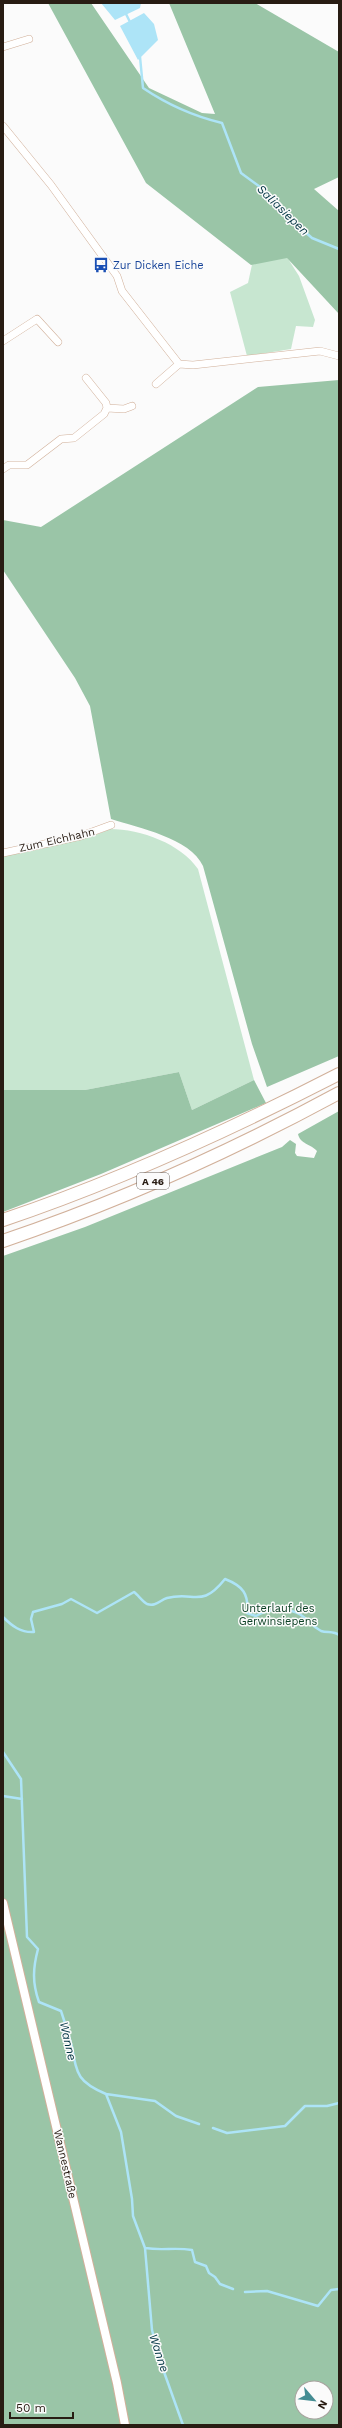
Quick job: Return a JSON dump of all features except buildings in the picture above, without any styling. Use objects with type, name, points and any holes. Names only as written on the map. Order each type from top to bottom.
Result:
[{"type":"highway","name":"A 46","points":[[3,1220],[48,1205],[217,1135],[339,1074]]},
{"type":"highway","name":"A 46","points":[[3,1241],[57,1222],[231,1148],[339,1093]]},
{"type":"street","points":[[3,47],[29,39]]},
{"type":"street","points":[[3,126],[51,185],[116,276],[122,291],[179,364]]},
{"type":"street","points":[[3,341],[37,319],[58,342]]},
{"type":"street","points":[[156,384],[179,364],[193,365],[320,351],[339,356]]},
{"type":"street","points":[[4,465],[26,465],[61,439],[74,438],[104,414],[107,408],[106,403],[86,378]]},
{"type":"street","points":[[107,408],[124,409],[132,406]]},
{"type":"street","name":"Zum Eichhahn","points":[[3,853],[81,836],[111,825]]},
{"type":"street","name":"Wannestraße","points":[[3,1903],[116,2376],[125,2425]]},
{"type":"green space","points":[[48,3],[91,3],[149,88],[202,113],[215,114],[169,3],[255,3],[339,52],[339,177],[314,189],[339,211],[339,314],[287,258],[251,265],[146,183]]},
{"type":"green space","points":[[285,254],[299,276],[315,320],[313,327],[296,326],[291,349],[247,356],[230,292],[248,283],[253,260]]},
{"type":"green space","points":[[339,380],[339,1056],[267,1087],[252,1044],[203,866],[196,856],[176,841],[149,830],[111,819],[90,706],[75,678],[3,570],[3,520],[41,527],[258,387]]},
{"type":"green space","points":[[110,829],[147,835],[171,845],[191,860],[198,869],[254,1080],[192,1110],[179,1072],[85,1090],[3,1090],[3,856],[93,836]]},
{"type":"green space","points":[[179,1072],[192,1110],[254,1080],[266,1103],[101,1174],[3,1212],[3,1090],[85,1090]]},
{"type":"green space","name":"Unterlauf des Gerwinsiepens","points":[[339,1111],[339,2425],[3,2425],[3,1256],[85,1227],[282,1147],[290,1140],[296,1144],[295,1153],[297,1156],[314,1158],[317,1151],[303,1142],[298,1134]]},
{"type":"water","points":[[101,3],[141,3],[140,8],[115,20]]},
{"type":"water","points":[[144,13],[154,24],[158,40],[138,60],[120,26]]},
{"type":"waterway","name":"Saliasiepen","points":[[125,12],[130,22]]},
{"type":"waterway","name":"Saliasiepen","points":[[140,57],[143,88],[162,100],[181,109],[222,123],[241,173],[267,192],[285,214],[312,238],[339,249]]},
{"type":"waterway","points":[[3,1617],[17,1628],[34,1632],[31,1619],[33,1612],[62,1604],[71,1599],[97,1613],[134,1592],[145,1603],[153,1605],[167,1598],[177,1596],[198,1597],[210,1594],[225,1579],[236,1585],[244,1592],[247,1601],[247,1613],[256,1616],[272,1610],[296,1612],[321,1631],[339,1635]]},
{"type":"waterway","name":"Wanne","points":[[3,1752],[21,1779],[27,1937],[38,1949],[35,1962],[35,1988],[39,2002],[61,2011],[71,2042],[75,2064],[80,2076],[90,2086],[106,2094],[121,2132],[132,2199],[133,2216],[145,2248],[152,2330],[159,2358],[183,2425]]},
{"type":"waterway","points":[[3,1796],[22,1799]]},
{"type":"waterway","points":[[106,2094],[155,2101],[176,2116],[199,2124]]},
{"type":"waterway","points":[[213,2128],[227,2133],[285,2126],[305,2106],[327,2106],[339,2103]]},
{"type":"waterway","points":[[145,2248],[192,2250],[195,2262],[206,2266],[209,2273],[215,2277],[220,2284],[233,2289]]},
{"type":"waterway","points":[[245,2292],[267,2291],[318,2306],[331,2290],[339,2289]]},
{"type":"place","name":"Zur Dicken Eiche","points":[[101,265]]}]
